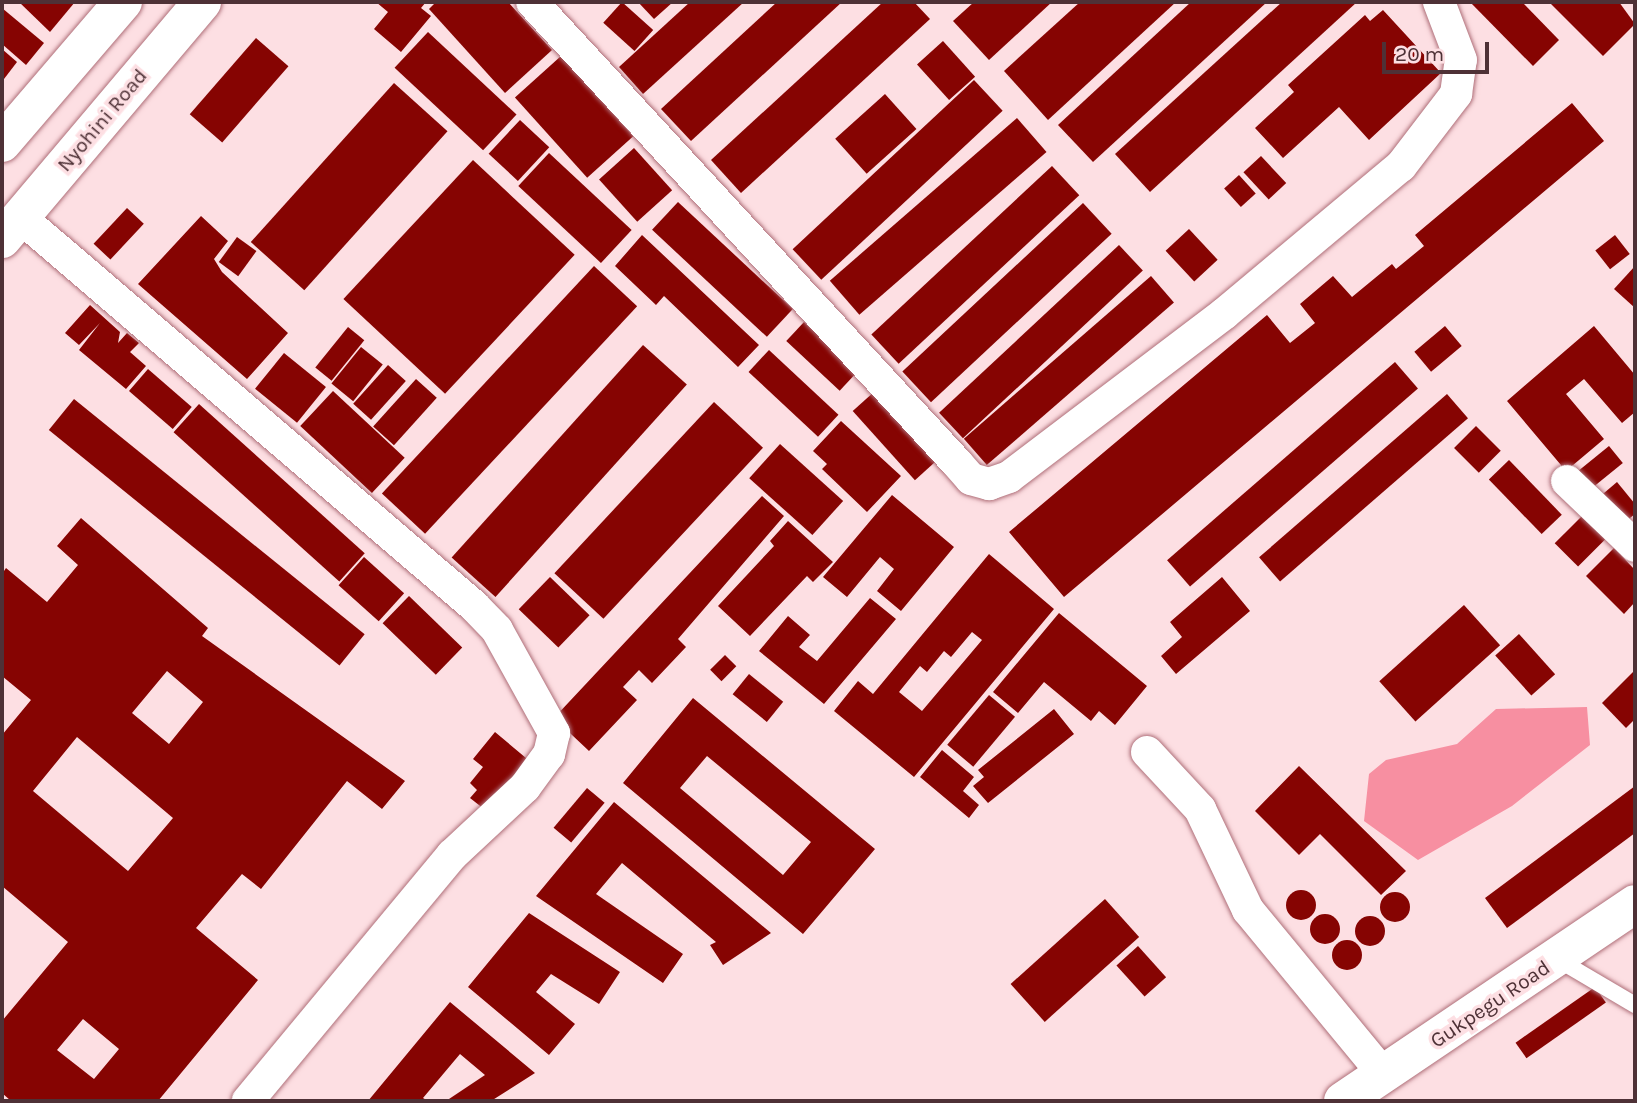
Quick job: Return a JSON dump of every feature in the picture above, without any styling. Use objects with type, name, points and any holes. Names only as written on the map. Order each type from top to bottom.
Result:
[{"type":"main road","points":[[2,143],[123,2]]},
{"type":"main road","name":"Nyohini Road","points":[[11,228],[202,2]]},
{"type":"main road","name":"Gukpegu Road","points":[[1343,1101],[1557,960],[1635,904]]},
{"type":"street","points":[[532,2],[964,471],[989,484],[1009,477],[1225,313],[1401,166],[1457,94],[1461,60],[1439,2]]},
{"type":"street","points":[[11,228],[474,606],[497,630],[554,733],[549,754],[526,787],[452,855],[248,1101]]},
{"type":"street","points":[[1567,481],[1635,546]]},
{"type":"street","points":[[1147,752],[1200,810],[1248,910],[1384,1075]]},
{"type":"lane","points":[[1557,960],[1635,1005]]},
{"type":"shaded area","points":[[1587,707],[1590,745],[1512,806],[1418,860],[1364,821],[1369,774],[1386,760],[1457,744],[1496,709]]},
{"type":"building","points":[[19,2],[75,2],[50,32]]},
{"type":"building","points":[[376,2],[426,2],[421,8],[431,16],[401,52],[374,29],[388,12]]},
{"type":"building","points":[[436,2],[508,2],[552,50],[505,93],[429,9]]},
{"type":"building","points":[[622,2],[653,30],[634,51],[603,23]]},
{"type":"building","points":[[638,2],[673,2],[654,19]]},
{"type":"building","points":[[690,2],[744,2],[643,94],[619,67]]},
{"type":"building","points":[[777,2],[842,2],[691,141],[661,109]]},
{"type":"building","points":[[883,2],[914,2],[930,19],[741,193],[711,160]]},
{"type":"building","points":[[974,2],[1052,2],[989,60],[953,21]]},
{"type":"building","points":[[1080,2],[1176,2],[1048,120],[1004,71]]},
{"type":"building","points":[[1191,2],[1267,2],[1093,162],[1058,125]]},
{"type":"building","points":[[1282,2],[1357,2],[1150,192],[1115,154]]},
{"type":"building","points":[[1470,2],[1522,2],[1559,40],[1533,66]]},
{"type":"building","points":[[1549,2],[1619,2],[1635,24],[1603,56]]},
{"type":"building","points":[[2,8],[44,43],[26,65],[2,44]]},
{"type":"building","points":[[1383,10],[1441,73],[1369,140],[1339,107],[1283,158],[1255,128],[1294,92],[1288,85],[1365,15],[1370,21]]},
{"type":"building","points":[[428,32],[516,115],[483,150],[395,68]]},
{"type":"building","points":[[256,38],[288,66],[222,142],[190,114]]},
{"type":"building","points":[[943,41],[975,77],[949,100],[917,64]]},
{"type":"building","points":[[2,49],[17,62],[4,79],[2,77]]},
{"type":"building","points":[[561,56],[633,136],[587,178],[515,97]]},
{"type":"building","points":[[974,80],[1003,111],[821,280],[793,249]]},
{"type":"building","points":[[394,83],[448,131],[304,290],[251,242]]},
{"type":"building","points":[[885,94],[916,129],[867,174],[835,139]]},
{"type":"building","points":[[1572,103],[1604,141],[1064,597],[1009,532],[1267,315],[1290,343],[1315,323],[1300,304],[1333,276],[1352,297],[1392,264],[1396,269],[1424,246],[1415,235]]},
{"type":"building","points":[[1017,118],[1047,152],[859,315],[830,281]]},
{"type":"building","points":[[520,120],[549,147],[518,181],[489,154]]},
{"type":"building","points":[[634,148],[672,190],[637,222],[599,179]]},
{"type":"building","points":[[549,153],[632,230],[601,263],[518,186]]},
{"type":"building","points":[[1261,156],[1286,183],[1269,199],[1243,172]]},
{"type":"building","points":[[473,160],[575,255],[445,394],[343,299]]},
{"type":"building","points":[[1052,166],[1079,195],[899,364],[871,334]]},
{"type":"building","points":[[1239,175],[1256,194],[1241,207],[1224,188]]},
{"type":"building","points":[[678,202],[793,309],[767,337],[652,230]]},
{"type":"building","points":[[1083,203],[1112,234],[931,402],[902,371]]},
{"type":"building","points":[[127,208],[144,224],[110,260],[94,244]]},
{"type":"building","points":[[201,216],[228,241],[214,259],[222,272],[288,333],[247,379],[138,284]]},
{"type":"building","points":[[1189,229],[1218,260],[1194,282],[1166,251]]},
{"type":"building","points":[[642,235],[759,345],[738,367],[664,296],[656,305],[615,266]]},
{"type":"building","points":[[1615,235],[1630,254],[1610,269],[1595,250]]},
{"type":"building","points":[[237,237],[256,251],[238,276],[219,262]]},
{"type":"building","points":[[1119,245],[1143,271],[963,438],[939,413]]},
{"type":"building","points":[[594,266],[637,306],[425,534],[382,493]]},
{"type":"building","points":[[1635,266],[1635,308],[1614,289]]},
{"type":"building","points":[[1151,276],[1174,302],[987,465],[964,439]]},
{"type":"building","points":[[90,305],[120,332],[118,343],[127,333],[139,343],[130,352],[146,366],[126,389],[79,350],[100,323],[79,345],[65,333]]},
{"type":"building","points":[[804,322],[857,372],[840,391],[786,341]]},
{"type":"building","points":[[1445,326],[1462,346],[1431,372],[1414,352]]},
{"type":"building","points":[[1594,326],[1635,375],[1635,412],[1622,423],[1584,379],[1566,394],[1604,439],[1566,471],[1507,401]]},
{"type":"building","points":[[348,327],[364,340],[332,381],[315,367]]},
{"type":"building","points":[[643,345],[687,384],[495,597],[452,558]]},
{"type":"building","points":[[361,347],[383,365],[353,401],[331,384]]},
{"type":"building","points":[[769,350],[838,415],[818,437],[749,372]]},
{"type":"building","points":[[284,353],[326,387],[297,423],[255,389]]},
{"type":"building","points":[[1395,362],[1418,388],[1190,587],[1167,560]]},
{"type":"building","points":[[388,365],[406,381],[371,420],[353,404]]},
{"type":"building","points":[[148,369],[192,407],[173,429],[129,391]]},
{"type":"building","points":[[416,379],[437,398],[394,445],[373,427]]},
{"type":"building","points":[[333,391],[405,458],[372,493],[300,426]]},
{"type":"building","points":[[875,391],[937,460],[915,480],[853,411]]},
{"type":"building","points":[[1447,394],[1468,418],[1280,582],[1259,557]]},
{"type":"building","points":[[74,399],[365,634],[339,665],[49,430]]},
{"type":"building","points":[[714,402],[763,448],[603,619],[554,573]]},
{"type":"building","points":[[199,404],[365,553],[339,581],[174,432]]},
{"type":"building","points":[[841,421],[901,476],[867,512],[822,469],[827,464],[813,451]]},
{"type":"building","points":[[1476,426],[1501,451],[1479,473],[1454,448]]},
{"type":"building","points":[[780,444],[843,501],[812,535],[749,478]]},
{"type":"building","points":[[1609,446],[1623,463],[1590,490],[1576,472]]},
{"type":"building","points":[[1509,460],[1562,515],[1542,534],[1489,479]]},
{"type":"building","points":[[1617,482],[1635,504],[1635,514],[1620,526],[1597,499]]},
{"type":"building","points":[[892,495],[954,547],[901,611],[877,591],[894,569],[880,557],[847,597],[823,577]]},
{"type":"building","points":[[762,496],[784,516],[678,639],[686,647],[652,683],[639,670],[623,687],[637,700],[589,751],[554,718]]},
{"type":"building","points":[[1583,515],[1606,538],[1578,567],[1555,543]]},
{"type":"building","points":[[81,518],[208,628],[202,636],[405,781],[382,809],[347,781],[261,889],[242,874],[196,928],[258,980],[158,1101],[11,1101],[2,1093],[2,1021],[68,942],[2,886],[2,735],[31,700],[2,676],[2,574],[6,568],[47,602],[78,565],[57,546]],"holes":[[[167,671],[203,702],[169,744],[132,713]],[[77,737],[173,818],[128,871],[33,791]],[[83,1019],[119,1049],[94,1079],[57,1050]]]},
{"type":"building","points":[[788,521],[833,562],[813,582],[807,576],[750,636],[718,606],[774,546],[770,541]]},
{"type":"building","points":[[1614,548],[1635,570],[1635,602],[1624,614],[1586,576]]},
{"type":"building","points":[[989,554],[1054,609],[914,777],[834,711],[858,681],[873,694]],"holes":[[[972,632],[982,640],[922,711],[899,692],[920,666],[927,672],[944,651],[951,657]]]},
{"type":"building","points":[[364,557],[404,593],[379,621],[339,585]]},
{"type":"building","points":[[550,577],[590,615],[558,648],[519,609]]},
{"type":"building","points":[[1222,577],[1250,611],[1176,674],[1161,656],[1182,637],[1170,622]]},
{"type":"building","points":[[409,596],[462,647],[436,675],[383,623]]},
{"type":"building","points":[[870,598],[896,619],[824,704],[759,651],[788,616],[810,635],[799,647],[817,661]]},
{"type":"building","points":[[1464,605],[1500,645],[1415,721],[1379,681]]},
{"type":"building","points":[[1059,613],[1147,686],[1115,725],[1099,711],[1091,721],[1044,682],[1018,713],[993,692]]},
{"type":"building","points":[[1519,634],[1555,674],[1531,696],[1495,655]]},
{"type":"building","points":[[725,655],[736,666],[721,681],[710,670]]},
{"type":"building","points":[[1633,672],[1635,719],[1626,728],[1602,703]]},
{"type":"building","points":[[749,674],[783,702],[767,722],[733,694]]},
{"type":"building","points":[[989,695],[1015,717],[973,767],[947,745]]},
{"type":"building","points":[[693,698],[875,849],[803,934],[623,783]],"holes":[[[707,756],[811,842],[783,875],[680,788]]]},
{"type":"building","points":[[1054,709],[1074,734],[988,803],[973,786],[984,777],[978,770]]},
{"type":"building","points":[[495,732],[532,763],[484,809],[470,798],[477,790],[470,783],[483,767],[473,759]]},
{"type":"building","points":[[942,750],[974,777],[963,791],[979,805],[969,818],[920,777]]},
{"type":"building","points":[[1299,766],[1406,871],[1381,895],[1320,834],[1299,855],[1255,811]]},
{"type":"building","points":[[1635,786],[1635,833],[1507,928],[1485,898]]},
{"type":"building","points":[[587,788],[605,803],[571,843],[554,828]]},
{"type":"building","points":[[614,802],[771,933],[723,965],[710,945],[716,942],[622,863],[596,894],[683,954],[663,983],[536,896]]},
{"type":"building","points":[[1301,890],[1307,891],[1315,899],[1315,911],[1307,919],[1301,920],[1295,919],[1287,911],[1286,905],[1287,899],[1295,891]]},
{"type":"building","points":[[1395,892],[1401,893],[1409,901],[1409,913],[1401,921],[1395,922],[1389,921],[1381,913],[1380,907],[1381,901],[1389,893]]},
{"type":"building","points":[[1105,899],[1139,937],[1045,1022],[1011,984]]},
{"type":"building","points":[[529,913],[620,972],[599,1004],[551,974],[536,992],[575,1024],[549,1055],[468,987]]},
{"type":"building","points":[[1325,914],[1331,915],[1339,923],[1339,935],[1331,943],[1325,944],[1319,943],[1311,935],[1310,929],[1311,923],[1319,915]]},
{"type":"building","points":[[1370,916],[1376,917],[1384,925],[1384,937],[1376,945],[1370,946],[1364,945],[1356,937],[1355,931],[1356,925],[1364,917]]},
{"type":"building","points":[[1347,940],[1353,941],[1361,949],[1361,961],[1353,969],[1347,970],[1341,969],[1333,961],[1332,955],[1333,949],[1341,941]]},
{"type":"building","points":[[1138,946],[1166,977],[1145,997],[1116,965]]},
{"type":"building","points":[[1595,987],[1606,1003],[1526,1058],[1516,1043]]},
{"type":"building","points":[[450,1002],[535,1073],[491,1101],[446,1101],[485,1075],[460,1054],[423,1098],[428,1101],[368,1101]]}]
